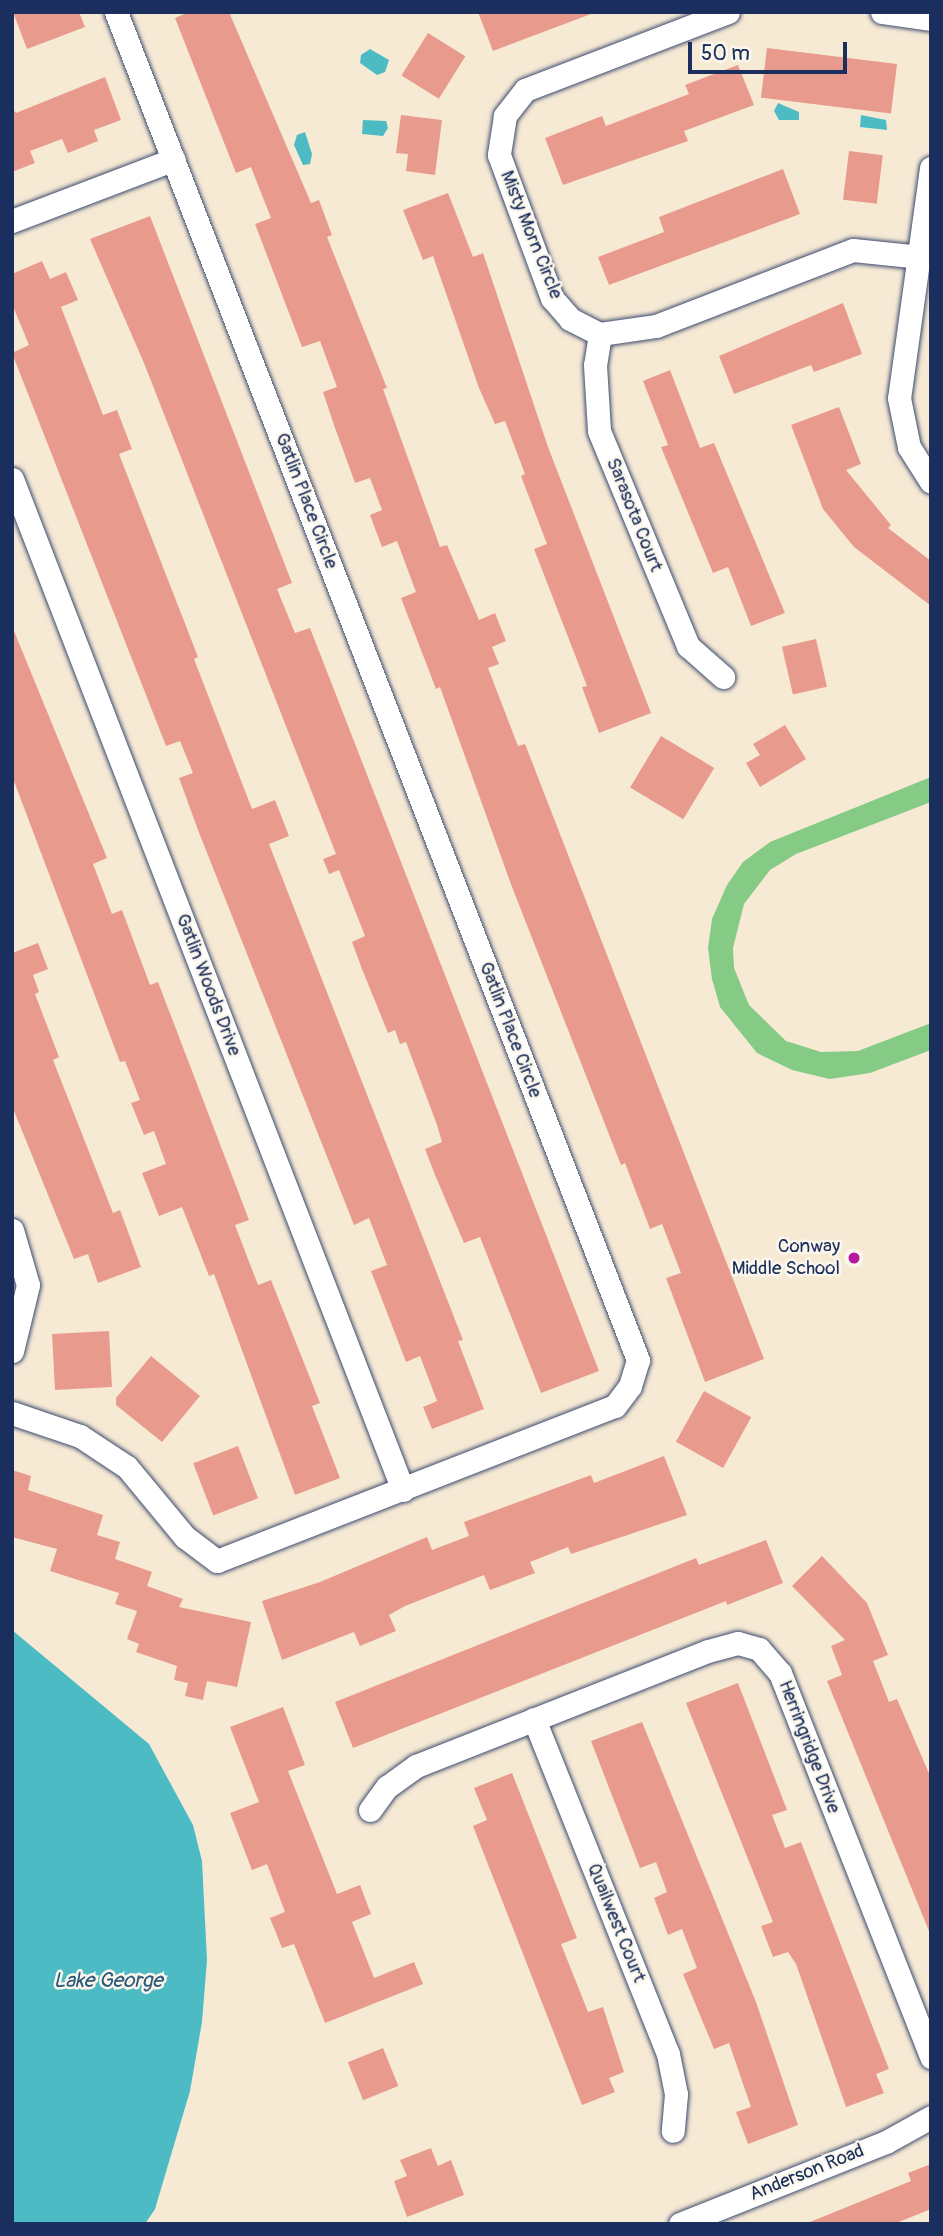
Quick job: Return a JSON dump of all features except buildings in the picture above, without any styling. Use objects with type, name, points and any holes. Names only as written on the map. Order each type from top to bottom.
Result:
[{"type":"street","name":"Gatlin Place Circle","points":[[12,1413],[80,1436],[127,1467],[185,1537],[218,1561],[615,1406],[630,1386],[638,1360],[116,12]]},
{"type":"street","name":"Misty Morn Circle","points":[[600,334],[570,319],[552,298],[499,155],[505,116],[525,90],[728,12]]},
{"type":"street","points":[[881,12],[931,19]]},
{"type":"street","points":[[12,221],[174,159]]},
{"type":"street","points":[[931,168],[924,257],[899,398],[909,447],[931,482]]},
{"type":"street","points":[[600,334],[656,326],[853,250],[924,257]]},
{"type":"street","name":"Sarasota Court","points":[[600,334],[595,365],[599,431],[688,646],[723,677]]},
{"type":"street","name":"Gatlin Woods Drive","points":[[12,479],[403,1490]]},
{"type":"street","points":[[12,1230],[28,1285],[12,1351]]},
{"type":"street","name":"Herringridge Drive","points":[[370,1810],[387,1787],[416,1766],[708,1651],[738,1643],[759,1649],[780,1673],[931,2057]]},
{"type":"street","name":"Quailwest Court","points":[[534,1720],[668,2054],[676,2094],[673,2131]]},
{"type":"street","name":"Anderson Road","points":[[680,2224],[886,2142],[931,2117]]},
{"type":"green space","points":[[931,777],[931,802],[796,854],[770,870],[744,904],[733,948],[734,968],[749,1005],[786,1041],[821,1052],[858,1051],[931,1023],[931,1050],[870,1073],[830,1079],[792,1070],[757,1053],[720,1007],[712,979],[708,948],[712,919],[727,885],[743,862],[770,842]]},
{"type":"water","points":[[370,49],[389,60],[385,72],[377,75],[360,63],[361,55]]},
{"type":"water","points":[[778,103],[799,112],[799,120],[779,120],[774,111]]},
{"type":"water","points":[[861,115],[886,120],[887,130],[860,127]]},
{"type":"water","points":[[363,120],[386,121],[388,128],[383,136],[362,134]]},
{"type":"water","points":[[305,132],[312,154],[310,164],[303,165],[294,145],[297,135]]},
{"type":"water","name":"Lake George","points":[[12,1630],[149,1744],[193,1825],[202,1861],[207,1960],[202,2022],[190,2091],[155,2209],[145,2224],[12,2224]]},
{"type":"place","name":"Conway Middle School","points":[[854,1258]]}]
